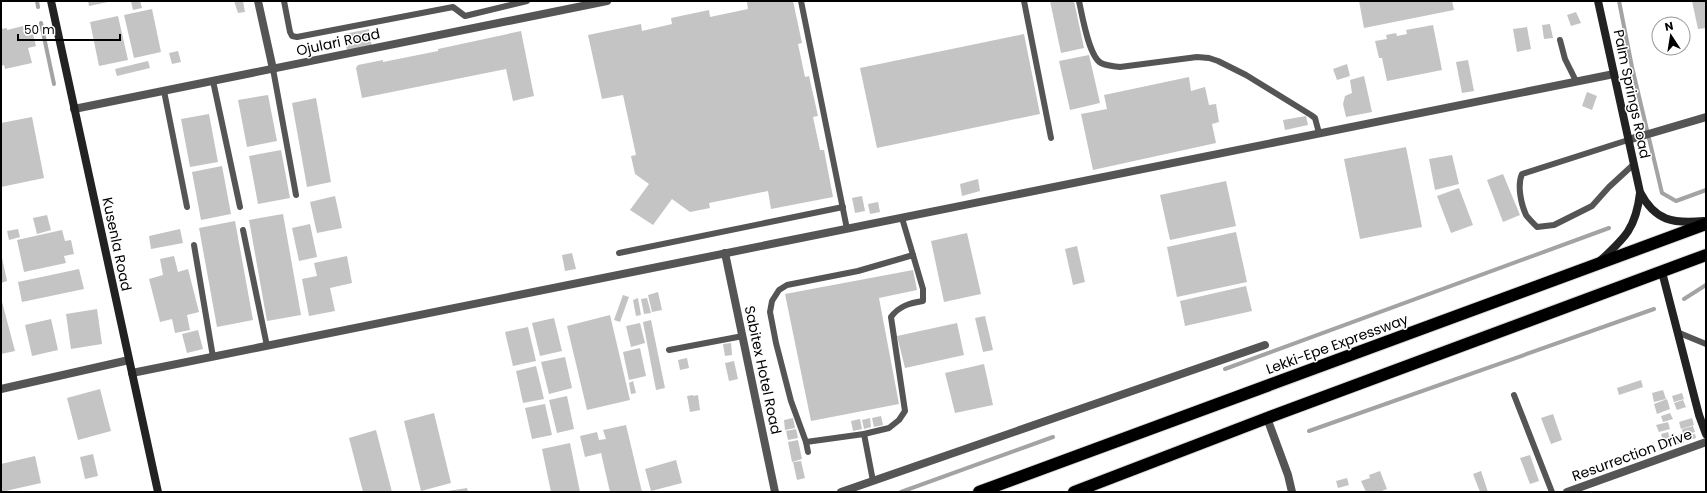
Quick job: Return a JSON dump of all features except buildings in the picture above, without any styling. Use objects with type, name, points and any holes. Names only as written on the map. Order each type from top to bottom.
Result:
[{"type":"highway","name":"Lekki-Epe Expressway","points":[[979,492],[1706,224]]},
{"type":"highway","points":[[1074,492],[1267,418],[1706,256]]},
{"type":"street","name":"Kusenla Road","points":[[51,1],[158,492]]},
{"type":"street","points":[[258,1],[273,69]]},
{"type":"street","name":"Ojulari Road","points":[[74,109],[607,1]]},
{"type":"street","name":"Palm Springs Road","points":[[1598,1],[1640,192],[1646,205],[1657,215],[1670,220],[1690,222],[1706,221]]},
{"type":"street","points":[[132,373],[1614,74]]},
{"type":"street","points":[[1628,140],[1706,117]]},
{"type":"street","name":"Palm Springs Road","points":[[1593,266],[1622,241],[1633,225],[1638,211],[1640,192]]},
{"type":"street","name":"Sabitex Hotel Road","points":[[726,253],[775,492]]},
{"type":"street","points":[[1662,272],[1699,415],[1706,434]]},
{"type":"street","points":[[841,492],[1265,345]]},
{"type":"street","points":[[1,389],[129,360]]},
{"type":"street","points":[[1267,418],[1288,475],[1292,492]]},
{"type":"street","name":"Resurrection Drive","points":[[1567,492],[1706,442]]},
{"type":"lane","points":[[284,1],[290,32],[292,36],[297,38],[453,7],[465,16],[527,1]]},
{"type":"lane","points":[[801,1],[847,229]]},
{"type":"lane","points":[[1024,1],[1051,138]]},
{"type":"lane","points":[[1079,1],[1090,46],[1095,57],[1100,63],[1120,67],[1197,57],[1209,58],[1246,75],[1311,115],[1314,118],[1319,133]]},
{"type":"lane","points":[[1560,40],[1565,59],[1576,81]]},
{"type":"lane","points":[[273,69],[296,195]]},
{"type":"lane","points":[[213,81],[240,207]]},
{"type":"lane","points":[[164,91],[187,207]]},
{"type":"lane","points":[[1628,140],[1522,174],[1520,178],[1520,196],[1527,215],[1536,227],[1554,225],[1592,206],[1609,187],[1634,164]]},
{"type":"lane","points":[[618,252],[843,207]]},
{"type":"lane","points":[[806,442],[864,434],[889,428],[899,420],[905,411],[891,317],[896,310],[908,304],[923,301],[924,289],[902,218]]},
{"type":"lane","points":[[243,230],[267,346]]},
{"type":"lane","points":[[194,245],[213,357]]},
{"type":"lane","points":[[808,452],[806,442],[791,401],[770,312],[772,301],[779,290],[787,285],[801,281],[858,271],[913,255]]},
{"type":"lane","points":[[1677,332],[1706,344]]},
{"type":"lane","points":[[669,350],[742,336]]},
{"type":"lane","points":[[1514,395],[1552,492]]},
{"type":"lane","points":[[864,434],[872,481]]},
{"type":"waterway","points":[[37,1],[38,7]]},
{"type":"waterway","points":[[1619,1],[1632,67],[1662,193],[1676,201],[1706,190]]},
{"type":"waterway","points":[[41,23],[54,84]]},
{"type":"waterway","points":[[1225,369],[1609,228]]},
{"type":"waterway","points":[[1684,299],[1706,285]]},
{"type":"waterway","points":[[1309,431],[1654,309]]},
{"type":"waterway","points":[[901,492],[1053,437]]}]
